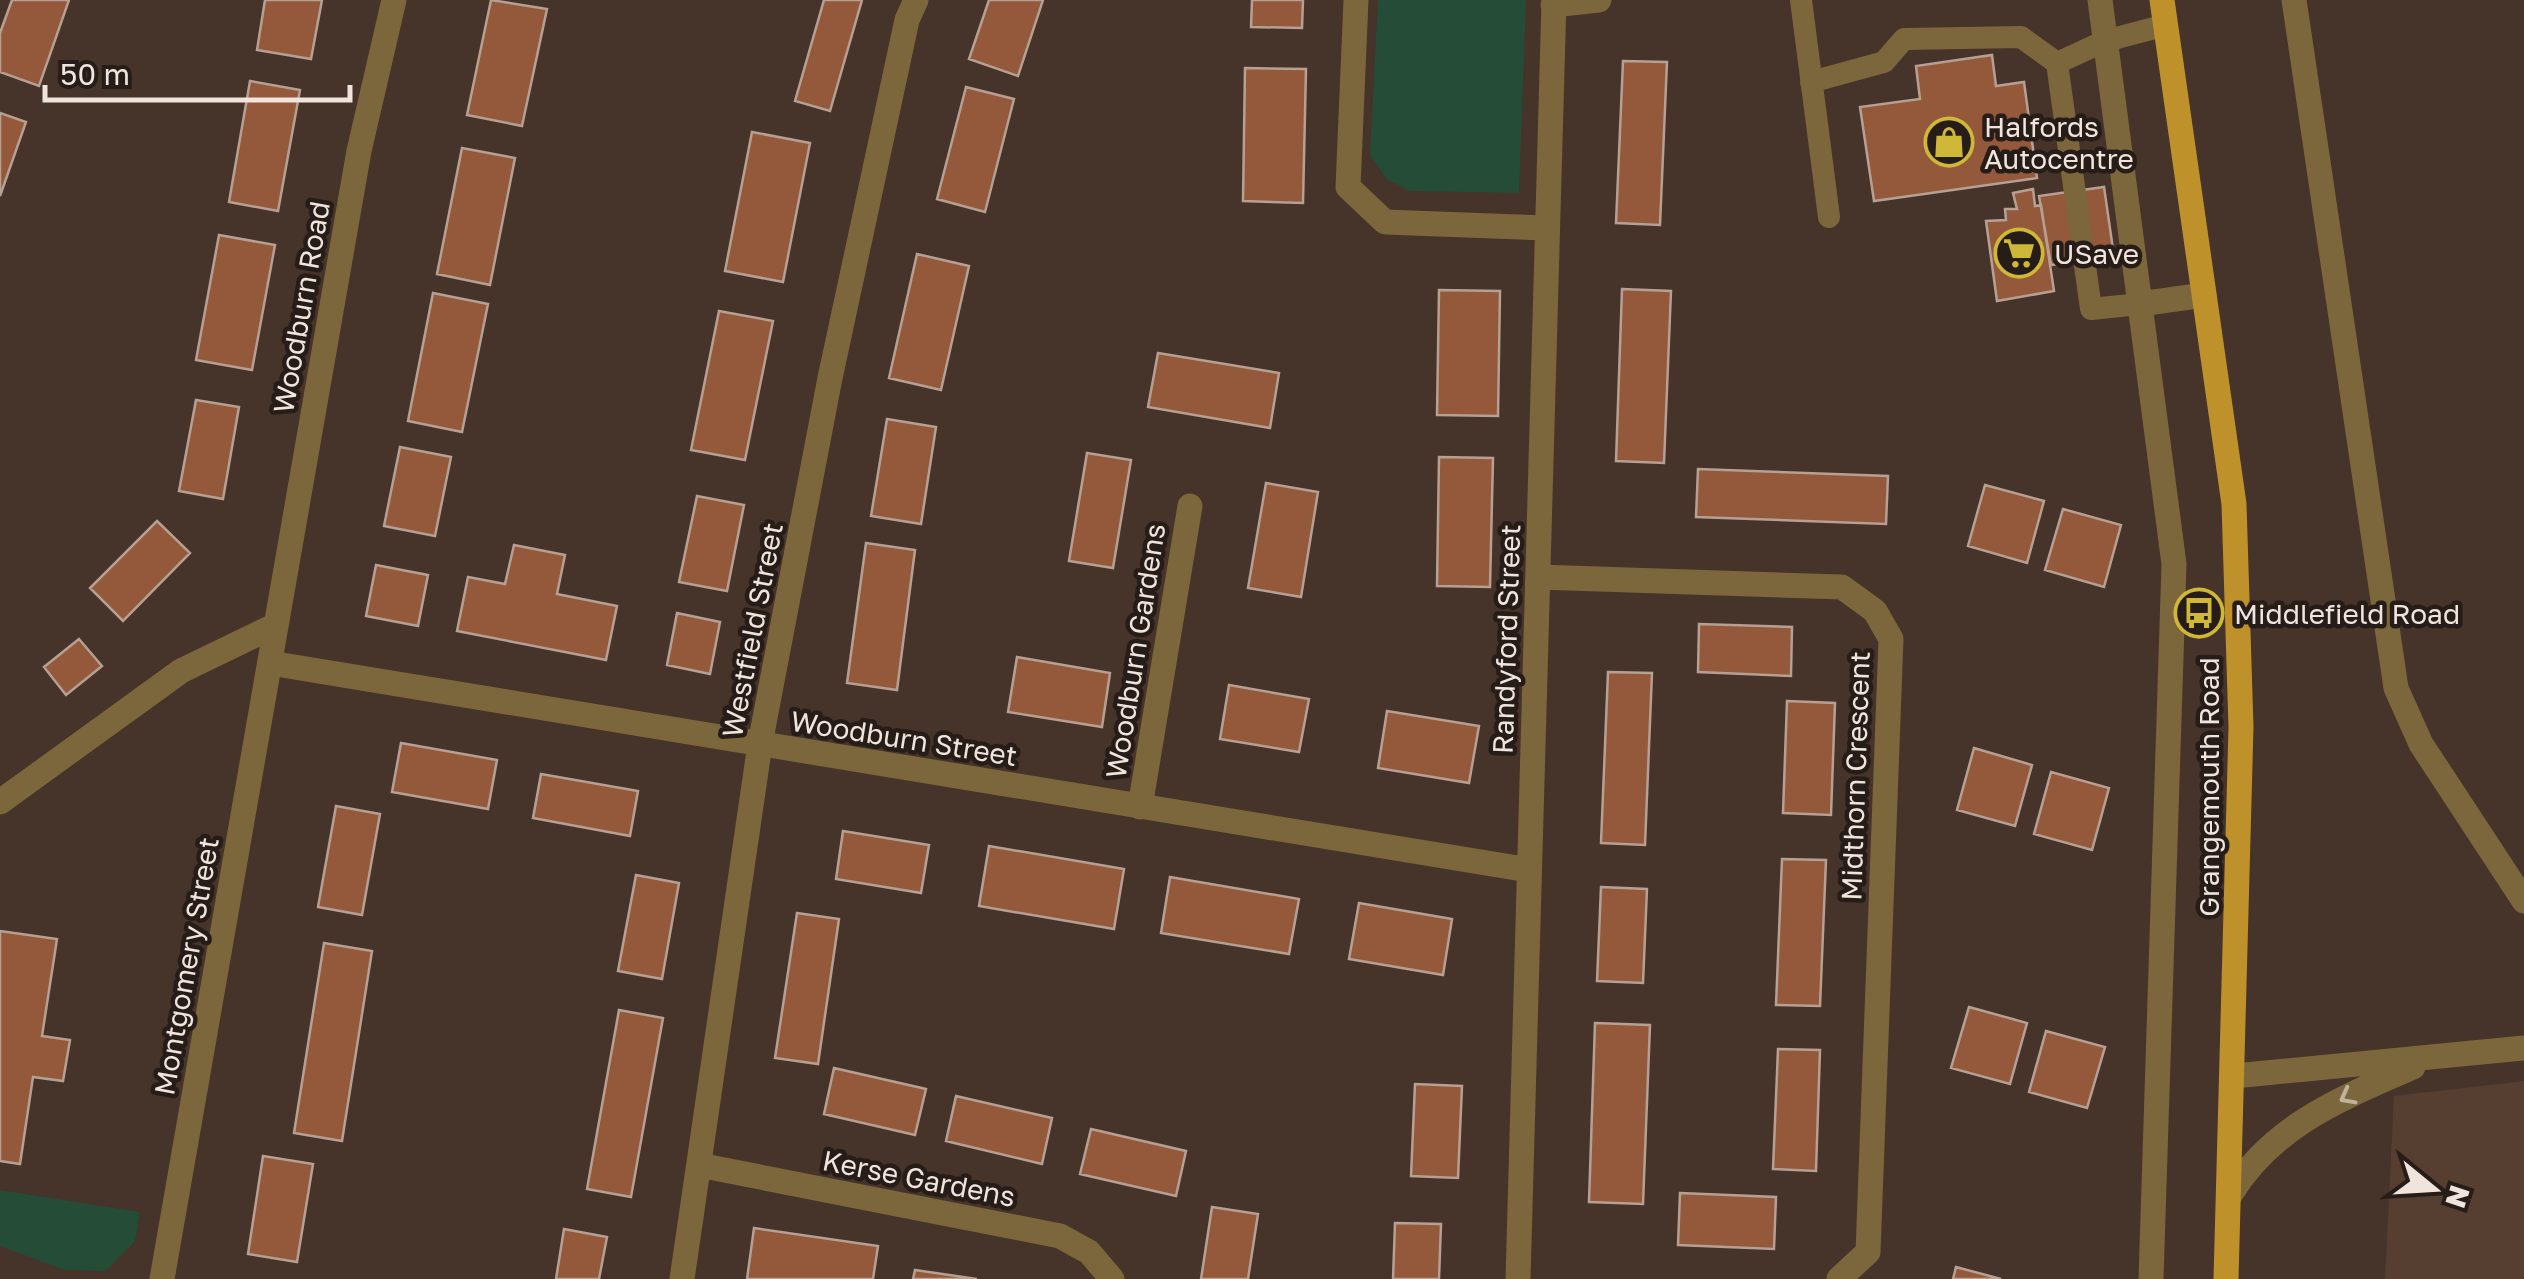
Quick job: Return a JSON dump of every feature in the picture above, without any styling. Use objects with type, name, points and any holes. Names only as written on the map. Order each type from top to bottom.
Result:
[{"type":"main road","name":"Grangemouth Road","points":[[2164,12],[2234,504],[2241,727],[2226,1279]]},
{"type":"street","name":"Woodburn Road","points":[[270,664],[359,151],[394,0]]},
{"type":"street","name":"Westfield Street","points":[[682,1279],[760,744],[830,378],[907,20],[916,0]]},
{"type":"street","points":[[1356,0],[1348,187],[1385,222],[1547,228]]},
{"type":"street","points":[[1554,3],[1599,0]]},
{"type":"street","name":"Grangemouth Road","points":[[2100,0],[2174,564],[2152,1279]]},
{"type":"street","points":[[2294,0],[2396,688],[2420,744],[2524,901]]},
{"type":"street","name":"Randyford Street","points":[[1518,1279],[1554,3]]},
{"type":"street","points":[[2140,304],[2204,295]]},
{"type":"street","name":"Woodburn Gardens","points":[[1140,806],[1190,506]]},
{"type":"street","name":"Midthorn Crescent","points":[[1538,578],[1842,588],[1875,610],[1891,640],[1868,1252],[1838,1279]]},
{"type":"street","points":[[0,802],[181,671],[276,625]]},
{"type":"street","name":"Woodburn Street","points":[[270,664],[1530,870]]},
{"type":"street","name":"Montgomery Street","points":[[162,1279],[270,664]]},
{"type":"street","points":[[2234,1076],[2524,1048]]},
{"type":"street","points":[[2230,1195],[2251,1161],[2276,1138],[2360,1090],[2436,1057]]},
{"type":"street","name":"Kerse Gardens","points":[[699,1165],[1060,1236],[1089,1252],[1112,1279]]},
{"type":"lane","points":[[1801,0],[1830,217]]},
{"type":"lane","points":[[2057,63],[2164,12]]},
{"type":"lane","points":[[1811,82],[1884,62],[1904,39],[2021,37],[2057,63],[2091,309],[2140,304]]},
{"type":"shaded area","points":[[2524,1081],[2524,1279],[2385,1279],[2394,1096]]},
{"type":"green space","points":[[1378,0],[1526,0],[1519,193],[1410,191],[1386,179],[1370,154]]},
{"type":"green space","points":[[0,1190],[140,1212],[135,1241],[106,1271],[64,1270],[0,1246]]},
{"type":"building","points":[[12,0],[69,0],[39,86],[0,72],[0,33]]},
{"type":"building","points":[[265,0],[322,0],[311,59],[257,50]]},
{"type":"building","points":[[491,0],[547,9],[522,126],[467,115]]},
{"type":"building","points":[[824,0],[862,0],[830,111],[795,101]]},
{"type":"building","points":[[989,0],[1043,0],[1018,76],[969,59]]},
{"type":"building","points":[[1252,0],[1303,0],[1302,28],[1251,27]]},
{"type":"building","name":"Halfords Autocentre","points":[[1992,55],[1996,86],[2024,82],[2037,178],[1874,201],[1860,107],[1920,99],[1916,66]]},
{"type":"building","points":[[1623,61],[1667,62],[1660,225],[1616,223]]},
{"type":"building","points":[[1245,68],[1306,69],[1303,203],[1243,201]]},
{"type":"building","points":[[250,81],[300,90],[278,211],[229,202]]},
{"type":"building","points":[[966,87],[1014,99],[985,212],[937,199]]},
{"type":"building","points":[[0,113],[26,122],[0,196]]},
{"type":"building","points":[[752,132],[810,143],[783,282],[725,271]]},
{"type":"building","points":[[462,148],[515,158],[490,285],[437,274]]},
{"type":"building","points":[[2104,187],[2114,256],[2051,265],[2039,196]]},
{"type":"building","points":[[2033,189],[2035,206],[2041,205],[2054,291],[1997,301],[1986,221],[2006,220],[2005,209],[2017,209],[2013,193]]},
{"type":"building","points":[[219,235],[275,245],[252,370],[196,360]]},
{"type":"building","points":[[917,254],[969,266],[941,390],[889,378]]},
{"type":"building","points":[[1622,289],[1671,291],[1664,463],[1616,461]]},
{"type":"building","points":[[1439,290],[1500,291],[1498,416],[1437,415]]},
{"type":"building","points":[[433,293],[488,304],[462,432],[408,421]]},
{"type":"building","points":[[719,311],[773,321],[745,460],[691,450]]},
{"type":"building","points":[[1158,353],[1279,373],[1270,428],[1148,407]]},
{"type":"building","points":[[196,400],[239,407],[223,499],[179,491]]},
{"type":"building","points":[[887,419],[936,427],[921,524],[871,516]]},
{"type":"building","points":[[400,447],[451,457],[435,536],[384,526]]},
{"type":"building","points":[[1087,453],[1131,460],[1113,568],[1069,561]]},
{"type":"building","points":[[1439,457],[1493,458],[1490,587],[1437,586]]},
{"type":"building","points":[[1698,469],[1888,476],[1886,524],[1696,517]]},
{"type":"building","points":[[1266,483],[1318,492],[1301,597],[1248,588]]},
{"type":"building","points":[[1985,485],[2044,501],[2027,563],[1968,546]]},
{"type":"building","points":[[697,496],[744,505],[727,591],[679,582]]},
{"type":"building","points":[[2063,509],[2121,525],[2104,587],[2045,570]]},
{"type":"building","points":[[157,521],[190,553],[123,621],[90,588]]},
{"type":"building","points":[[866,543],[915,550],[897,690],[847,683]]},
{"type":"building","points":[[514,545],[565,555],[557,594],[617,606],[606,660],[457,631],[468,577],[505,584]]},
{"type":"building","points":[[376,565],[428,575],[418,626],[366,616]]},
{"type":"building","points":[[677,613],[720,622],[710,674],[667,665]]},
{"type":"building","points":[[1699,624],[1792,627],[1791,676],[1698,672]]},
{"type":"building","points":[[79,639],[102,666],[66,695],[44,667]]},
{"type":"building","points":[[1017,657],[1110,673],[1102,727],[1008,712]]},
{"type":"building","points":[[1608,672],[1652,673],[1645,845],[1601,843]]},
{"type":"building","points":[[1229,685],[1309,699],[1299,752],[1220,739]]},
{"type":"building","points":[[1787,701],[1835,703],[1831,815],[1783,813]]},
{"type":"building","points":[[1387,711],[1479,726],[1469,783],[1378,768]]},
{"type":"building","points":[[401,743],[497,760],[488,809],[392,792]]},
{"type":"building","points":[[1974,748],[2032,765],[2015,826],[1957,810]]},
{"type":"building","points":[[2051,772],[2109,788],[2092,850],[2034,834]]},
{"type":"building","points":[[541,774],[638,791],[630,836],[533,818]]},
{"type":"building","points":[[336,806],[380,814],[362,915],[318,907]]},
{"type":"building","points":[[843,831],[929,845],[921,893],[836,879]]},
{"type":"building","points":[[989,846],[1124,869],[1114,929],[979,906]]},
{"type":"building","points":[[1782,859],[1826,860],[1820,1006],[1776,1005]]},
{"type":"building","points":[[636,875],[679,883],[662,979],[618,971]]},
{"type":"building","points":[[1170,877],[1299,899],[1289,954],[1161,933]]},
{"type":"building","points":[[1601,887],[1647,889],[1643,983],[1597,981]]},
{"type":"building","points":[[1359,903],[1452,919],[1443,975],[1349,959]]},
{"type":"building","points":[[797,913],[839,919],[818,1064],[775,1058]]},
{"type":"building","points":[[0,931],[57,939],[42,1036],[70,1040],[63,1081],[33,1077],[20,1164],[0,1161]]},
{"type":"building","points":[[324,943],[372,951],[342,1141],[294,1133]]},
{"type":"building","points":[[1969,1007],[2027,1023],[2010,1084],[1951,1068]]},
{"type":"building","points":[[619,1010],[663,1018],[631,1197],[587,1189]]},
{"type":"building","points":[[1595,1023],[1650,1025],[1643,1204],[1589,1202]]},
{"type":"building","points":[[2046,1031],[2105,1047],[2087,1108],[2029,1092]]},
{"type":"building","points":[[1778,1049],[1820,1050],[1816,1171],[1773,1169]]},
{"type":"building","points":[[834,1068],[926,1089],[915,1135],[824,1114]]},
{"type":"building","points":[[1415,1084],[1462,1086],[1458,1178],[1411,1176]]},
{"type":"building","points":[[956,1096],[1052,1118],[1042,1164],[946,1141]]},
{"type":"building","points":[[1091,1129],[1186,1151],[1176,1196],[1080,1174]]},
{"type":"building","points":[[263,1156],[313,1164],[297,1262],[248,1254]]},
{"type":"building","points":[[1680,1193],[1776,1197],[1774,1249],[1678,1245]]},
{"type":"building","points":[[1212,1207],[1258,1214],[1248,1279],[1201,1279]]},
{"type":"building","points":[[1395,1223],[1441,1224],[1439,1279],[1393,1279]]},
{"type":"building","points":[[754,1228],[878,1246],[873,1279],[747,1279]]},
{"type":"building","points":[[564,1229],[607,1237],[599,1279],[556,1279]]},
{"type":"building","points":[[1956,1267],[2001,1279],[1953,1279]]},
{"type":"building","points":[[915,1270],[977,1279],[913,1279]]},
{"type":"place","name":"Halfords Autocentre","points":[[1949,142]]},
{"type":"place","name":"USave","points":[[2019,253]]},
{"type":"place","name":"Middlefield Road","points":[[2199,613]]}]
